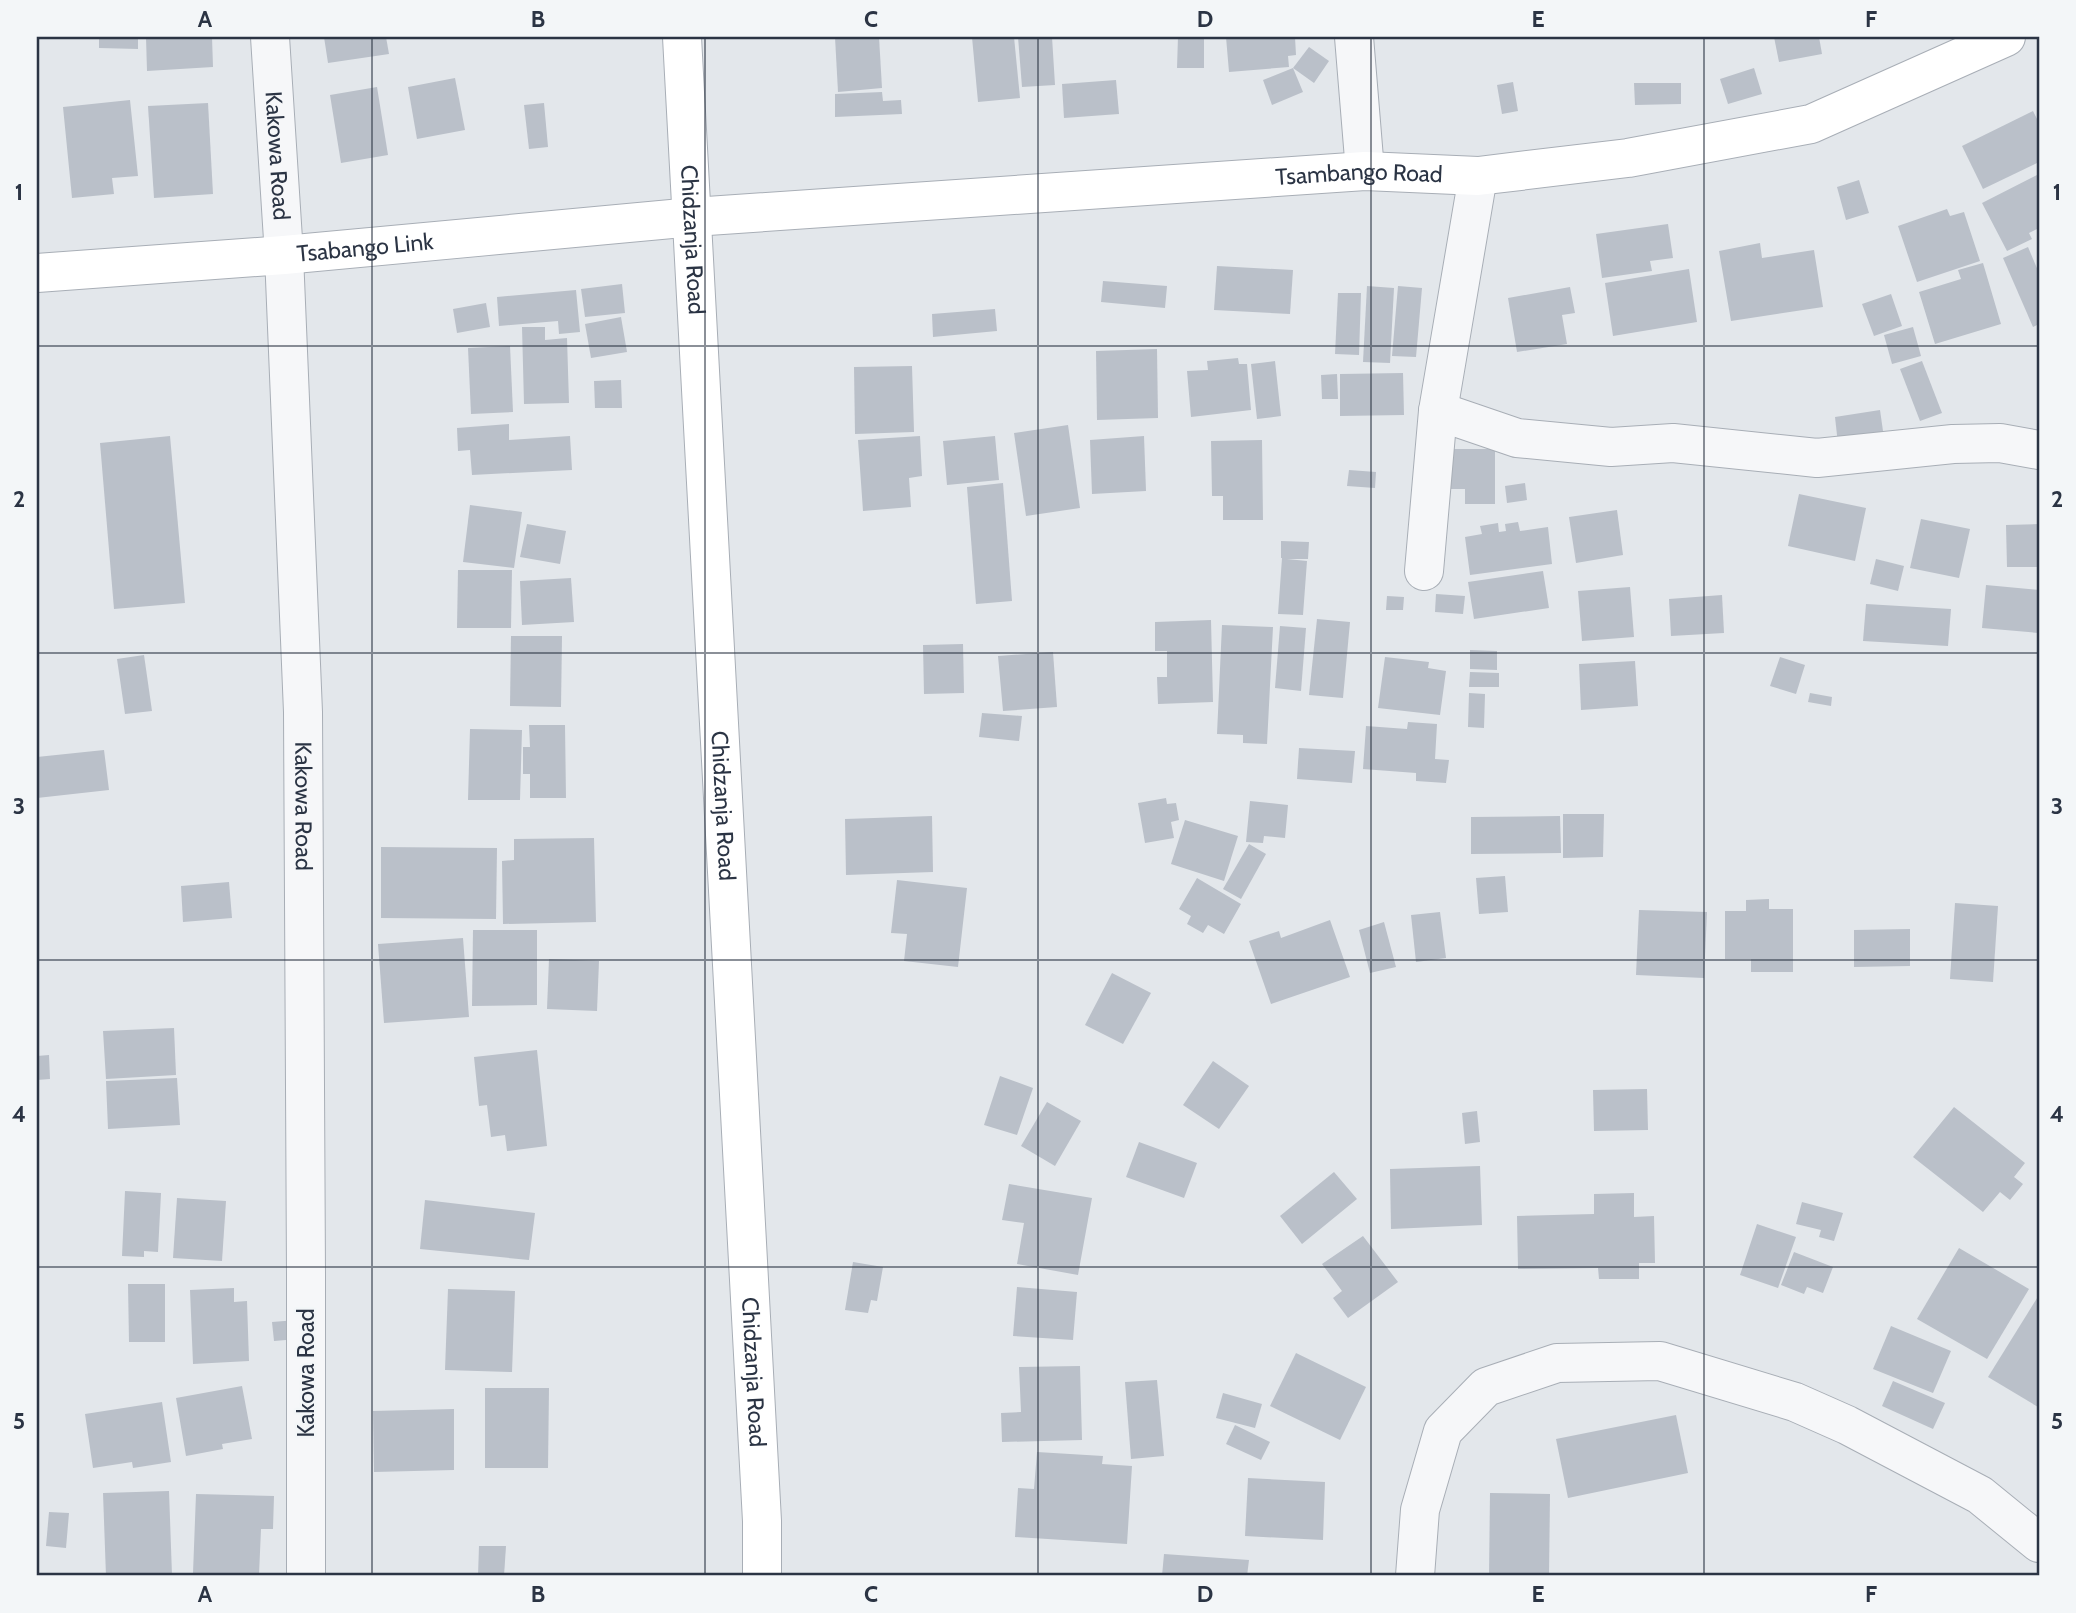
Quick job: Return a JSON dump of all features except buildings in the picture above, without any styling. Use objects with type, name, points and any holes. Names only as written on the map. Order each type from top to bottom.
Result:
[{"type":"street","name":"Kakowa Road","points":[[270,37],[284,255],[303,712],[306,1576]]},
{"type":"street","name":"Chidzanja Road","points":[[682,37],[761,1493],[762,1576]]},
{"type":"street","points":[[1354,37],[1365,171]]},
{"type":"street","name":"Tsambango Road","points":[[693,217],[1365,171],[1478,176],[1628,158],[1811,124],[2006,37]]},
{"type":"street","points":[[1424,571],[1438,411],[1478,176]]},
{"type":"street","name":"Tsabango Link","points":[[37,274],[284,255],[693,217]]},
{"type":"street","points":[[1438,411],[1517,438],[1611,447],[1673,443],[1817,458],[1976,443],[2000,443],[2039,450]]},
{"type":"street","points":[[1415,1576],[1420,1510],[1443,1431],[1486,1387],[1557,1363],[1660,1361],[1795,1402],[1847,1425],[1980,1495],[2039,1543]]}]
